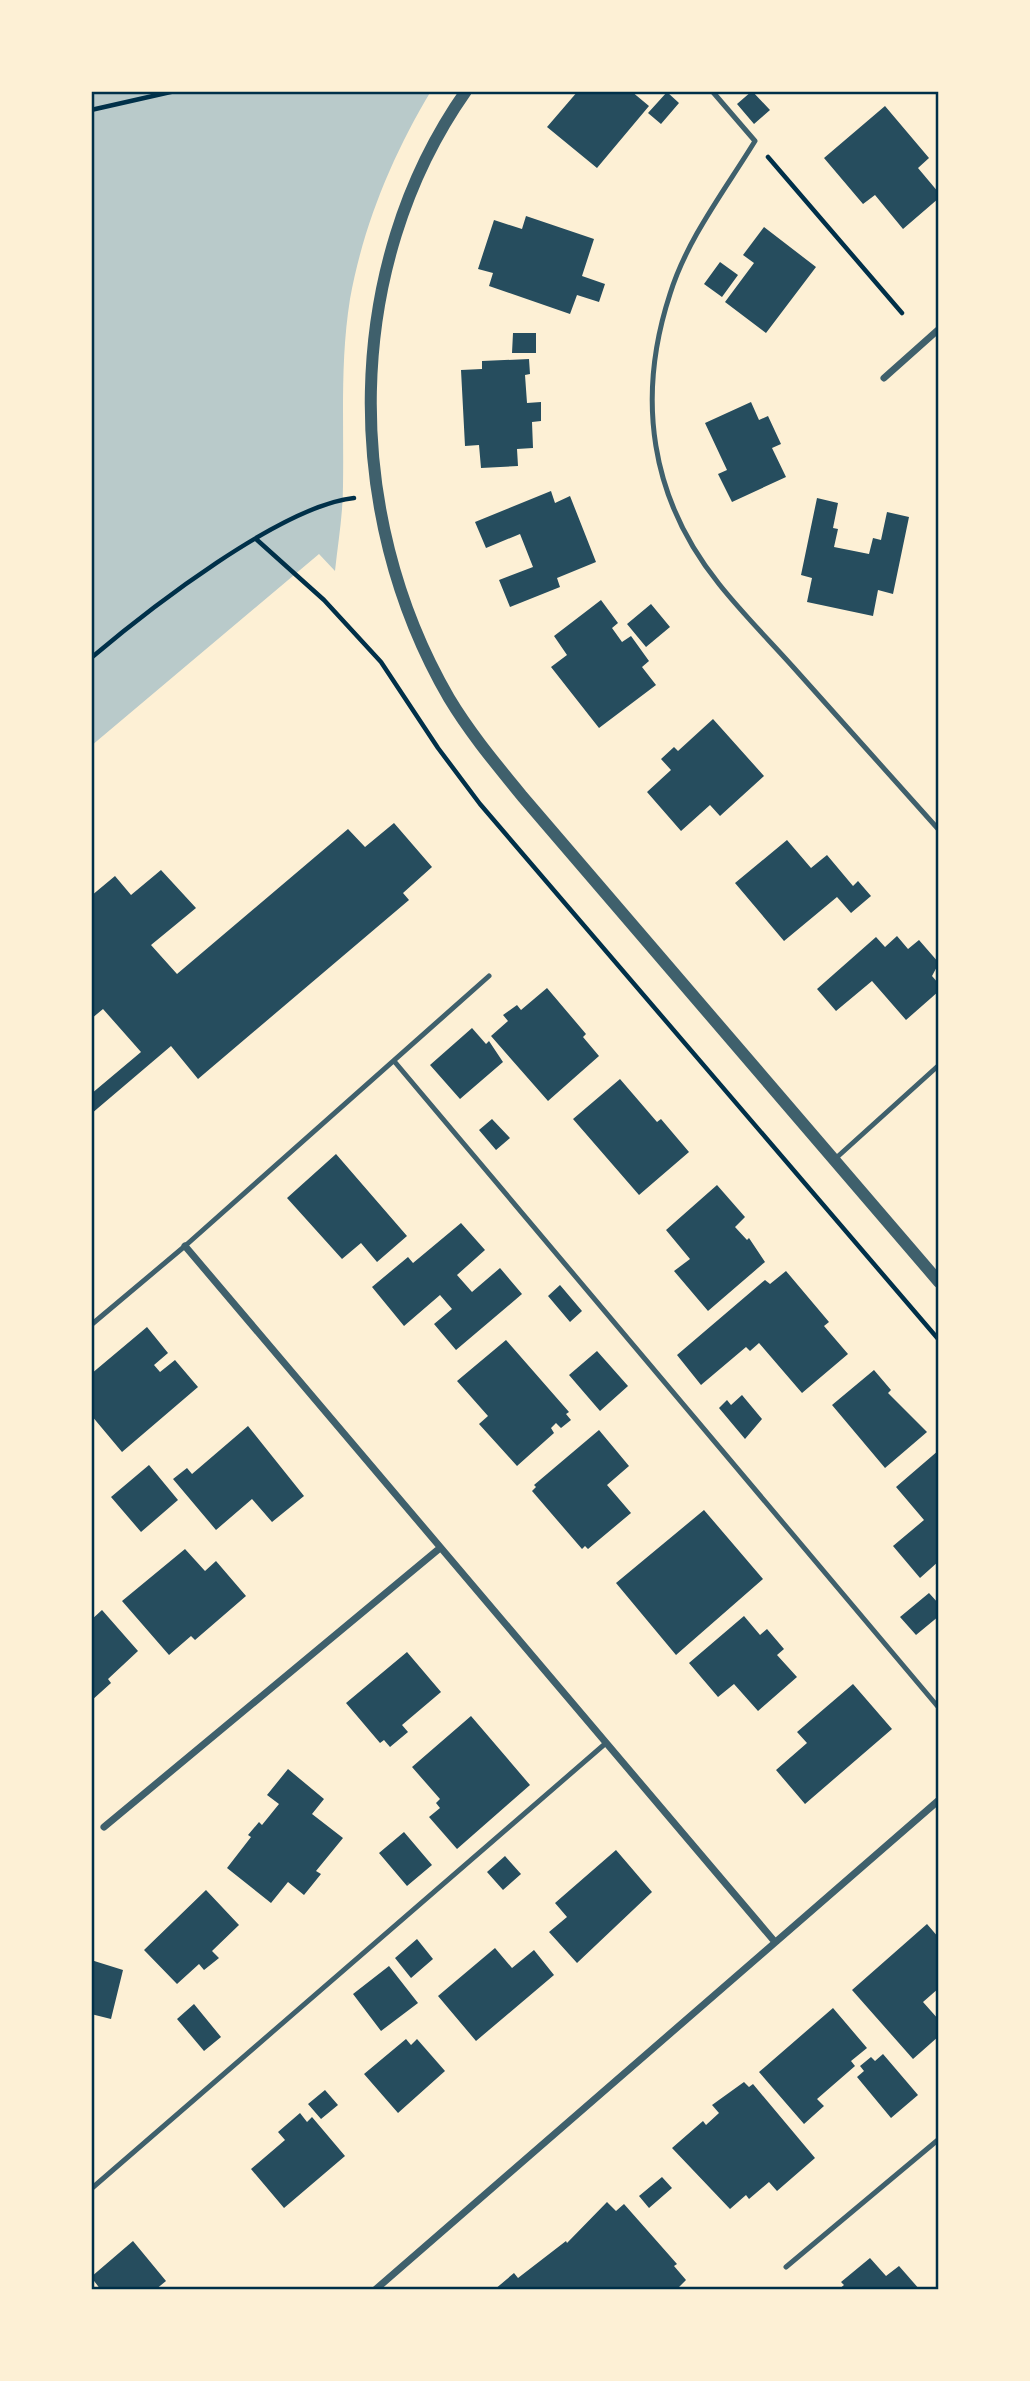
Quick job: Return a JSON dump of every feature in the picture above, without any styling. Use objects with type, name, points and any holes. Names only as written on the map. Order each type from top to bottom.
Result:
[{"type":"street","points":[[466,91],[431,149],[410,195],[392,245],[377,311],[371,382],[372,444],[388,551],[423,647],[449,698],[479,743],[939,1282]]},
{"type":"street","points":[[884,378],[939,329]]},
{"type":"street","points":[[185,1246],[775,1942]]},
{"type":"street","points":[[104,1827],[440,1548]]},
{"type":"street","points":[[375,2290],[939,1800]]},
{"type":"lane","points":[[712,91],[755,141],[688,249],[670,293],[652,368],[655,453],[667,491],[687,537],[718,583],[939,830]]},
{"type":"lane","points":[[91,1325],[185,1246],[489,976]]},
{"type":"lane","points":[[394,1062],[939,1708]]},
{"type":"lane","points":[[833,1160],[939,1065]]},
{"type":"lane","points":[[91,2189],[606,1743]]},
{"type":"lane","points":[[786,2267],[939,2139]]},
{"type":"path","points":[[91,110],[175,91]]},
{"type":"path","points":[[761,149],[902,313]]},
{"type":"path","points":[[91,658],[170,597],[256,539],[332,500]]},
{"type":"path","points":[[256,539],[324,600],[380,662],[480,804],[939,1340]]},
{"type":"shaded area","points":[[91,91],[431,91],[404,140],[381,191],[363,245],[350,299],[344,369],[343,497],[335,571],[319,554],[91,746]]},
{"type":"building","points":[[578,91],[631,91],[649,106],[597,168],[547,127]]},
{"type":"building","points":[[752,91],[770,110],[754,124],[737,104]]},
{"type":"building","points":[[667,92],[679,103],[661,124],[648,113]]},
{"type":"building","points":[[885,106],[929,158],[918,168],[939,193],[939,198],[903,229],[875,195],[863,204],[824,158]]},
{"type":"building","points":[[526,216],[594,239],[582,276],[605,284],[599,302],[577,295],[570,314],[489,286],[493,273],[478,269],[494,220],[522,229]]},
{"type":"building","points":[[764,227],[816,267],[766,333],[725,302],[754,263],[743,255]]},
{"type":"building","points":[[720,262],[738,275],[722,297],[704,284]]},
{"type":"building","points":[[513,333],[536,333],[536,353],[512,353]]},
{"type":"building","points":[[529,359],[530,374],[525,375],[527,403],[541,402],[541,421],[532,422],[533,448],[517,449],[518,466],[481,468],[479,445],[465,446],[461,370],[482,369],[482,361]]},
{"type":"building","points":[[751,402],[759,420],[768,416],[781,444],[772,448],[786,477],[732,502],[718,474],[727,470],[705,423]]},
{"type":"building","points":[[551,491],[555,503],[570,496],[596,562],[557,578],[560,587],[510,607],[499,580],[533,567],[520,534],[486,548],[475,522]]},
{"type":"building","points":[[817,498],[838,503],[833,528],[838,529],[834,547],[869,554],[873,538],[881,540],[887,512],[909,517],[893,594],[878,590],[873,616],[807,602],[812,578],[801,575]]},
{"type":"building","points":[[601,600],[618,623],[612,628],[622,642],[631,636],[649,661],[642,667],[656,685],[599,728],[551,667],[567,655],[554,636]]},
{"type":"building","points":[[651,604],[670,627],[646,647],[627,624]]},
{"type":"building","points":[[713,719],[764,776],[720,816],[710,805],[681,831],[647,792],[671,770],[661,759],[674,747],[678,751]]},
{"type":"building","points":[[394,823],[432,867],[403,893],[409,900],[198,1079],[171,1046],[91,1114],[91,1094],[141,1052],[103,1009],[91,1019],[91,896],[115,876],[131,895],[161,870],[196,908],[151,945],[177,974],[348,829],[365,847]]},
{"type":"building","points":[[787,840],[811,868],[827,855],[853,886],[858,881],[871,896],[851,913],[837,897],[784,941],[735,883]]},
{"type":"building","points":[[897,936],[908,949],[919,940],[939,963],[932,976],[939,984],[939,991],[906,1020],[872,981],[836,1011],[817,989],[876,937],[885,947]]},
{"type":"building","points":[[547,988],[586,1034],[583,1037],[599,1056],[548,1101],[491,1036],[508,1021],[503,1015],[517,1005],[521,1010]]},
{"type":"building","points":[[472,1028],[486,1044],[489,1041],[503,1062],[460,1099],[430,1065]]},
{"type":"building","points":[[620,1079],[657,1122],[661,1119],[689,1152],[639,1195],[573,1119]]},
{"type":"building","points":[[492,1119],[510,1138],[496,1150],[479,1130]]},
{"type":"building","points":[[336,1154],[407,1236],[377,1262],[361,1243],[342,1259],[287,1198]]},
{"type":"building","points":[[717,1185],[745,1217],[735,1227],[747,1240],[749,1238],[765,1262],[708,1311],[674,1271],[690,1259],[666,1230]]},
{"type":"building","points":[[461,1223],[485,1250],[457,1275],[472,1292],[500,1268],[522,1294],[456,1350],[434,1324],[452,1309],[440,1295],[404,1326],[372,1287],[408,1257],[413,1263]]},
{"type":"building","points":[[786,1271],[829,1322],[824,1326],[848,1354],[802,1393],[759,1343],[750,1351],[746,1347],[701,1385],[677,1355],[765,1280],[770,1284]]},
{"type":"building","points":[[560,1285],[582,1311],[570,1322],[548,1296]]},
{"type":"building","points":[[147,1327],[168,1353],[154,1365],[160,1372],[175,1360],[198,1387],[122,1452],[91,1415],[91,1374]]},
{"type":"building","points":[[506,1340],[569,1412],[566,1414],[571,1420],[561,1428],[556,1423],[551,1428],[554,1433],[517,1466],[479,1424],[488,1416],[457,1381]]},
{"type":"building","points":[[597,1351],[628,1386],[600,1411],[569,1375]]},
{"type":"building","points":[[874,1370],[891,1390],[888,1393],[927,1432],[885,1468],[832,1405]]},
{"type":"building","points":[[742,1395],[762,1419],[745,1439],[719,1408],[727,1400],[731,1405]]},
{"type":"building","points":[[248,1426],[304,1496],[272,1522],[252,1499],[216,1530],[173,1479],[187,1468],[192,1474]]},
{"type":"building","points":[[599,1430],[629,1466],[607,1485],[631,1513],[588,1549],[585,1546],[582,1549],[532,1491],[536,1487],[534,1485]]},
{"type":"building","points":[[939,1450],[939,1561],[920,1578],[893,1546],[924,1520],[896,1487]]},
{"type":"building","points":[[149,1465],[178,1500],[141,1532],[111,1497]]},
{"type":"building","points":[[704,1510],[763,1579],[676,1655],[616,1583]]},
{"type":"building","points":[[185,1549],[205,1571],[216,1561],[246,1596],[195,1640],[191,1636],[169,1655],[122,1601]]},
{"type":"building","points":[[929,1593],[939,1604],[939,1616],[916,1635],[900,1617]]},
{"type":"building","points":[[102,1610],[138,1651],[108,1679],[111,1683],[91,1701],[91,1620]]},
{"type":"building","points":[[744,1616],[760,1635],[767,1629],[784,1649],[777,1655],[797,1677],[758,1711],[734,1684],[718,1697],[689,1663]]},
{"type":"building","points":[[407,1652],[441,1692],[402,1725],[408,1732],[390,1747],[384,1740],[380,1743],[346,1703]]},
{"type":"building","points":[[853,1684],[892,1729],[805,1804],[776,1770],[807,1743],[797,1732]]},
{"type":"building","points":[[471,1716],[530,1785],[457,1849],[429,1817],[440,1808],[436,1803],[440,1799],[412,1767]]},
{"type":"building","points":[[288,1769],[324,1799],[312,1814],[343,1838],[316,1871],[321,1874],[304,1895],[288,1882],[271,1903],[227,1868],[251,1837],[248,1835],[259,1822],[262,1825],[279,1804],[267,1795]]},
{"type":"building","points":[[404,1832],[432,1865],[407,1886],[379,1853]]},
{"type":"building","points":[[616,1850],[652,1892],[577,1963],[549,1932],[567,1917],[555,1903]]},
{"type":"building","points":[[505,1856],[521,1874],[503,1890],[487,1872]]},
{"type":"building","points":[[206,1890],[239,1925],[212,1951],[219,1958],[204,1970],[199,1964],[177,1984],[144,1950]]},
{"type":"building","points":[[927,1924],[939,1938],[939,1988],[923,2002],[939,2020],[939,2036],[913,2059],[852,1990]]},
{"type":"building","points":[[417,1939],[433,1959],[411,1978],[395,1958]]},
{"type":"building","points":[[495,1948],[512,1968],[534,1950],[554,1975],[476,2041],[438,1996]]},
{"type":"building","points":[[91,1960],[123,1970],[111,2019],[91,2014]]},
{"type":"building","points":[[389,1966],[418,2003],[381,2031],[353,1994]]},
{"type":"building","points":[[194,2004],[221,2037],[204,2051],[177,2019]]},
{"type":"building","points":[[833,2008],[867,2048],[851,2061],[855,2066],[817,2099],[824,2106],[804,2124],[759,2072]]},
{"type":"building","points":[[406,2039],[411,2045],[417,2039],[445,2071],[398,2113],[364,2074]]},
{"type":"building","points":[[883,2054],[918,2095],[891,2118],[857,2077],[864,2071],[860,2066],[871,2057],[875,2061]]},
{"type":"building","points":[[744,2082],[749,2087],[753,2084],[815,2158],[777,2191],[769,2182],[749,2199],[746,2195],[730,2209],[672,2148],[703,2121],[706,2125],[719,2113],[712,2105]]},
{"type":"building","points":[[325,2090],[338,2105],[321,2119],[308,2104]]},
{"type":"building","points":[[300,2113],[307,2122],[312,2117],[345,2156],[284,2208],[251,2169],[285,2140],[278,2132]]},
{"type":"building","points":[[662,2177],[672,2188],[649,2208],[639,2196]]},
{"type":"building","points":[[607,2202],[616,2211],[624,2204],[677,2264],[674,2266],[686,2280],[679,2287],[681,2290],[494,2290],[514,2273],[518,2278],[566,2241],[567,2243]]},
{"type":"building","points":[[133,2241],[166,2281],[155,2290],[101,2290],[91,2277]]},
{"type":"building","points":[[870,2258],[886,2276],[899,2266],[920,2290],[838,2290],[844,2285],[841,2282]]}]
